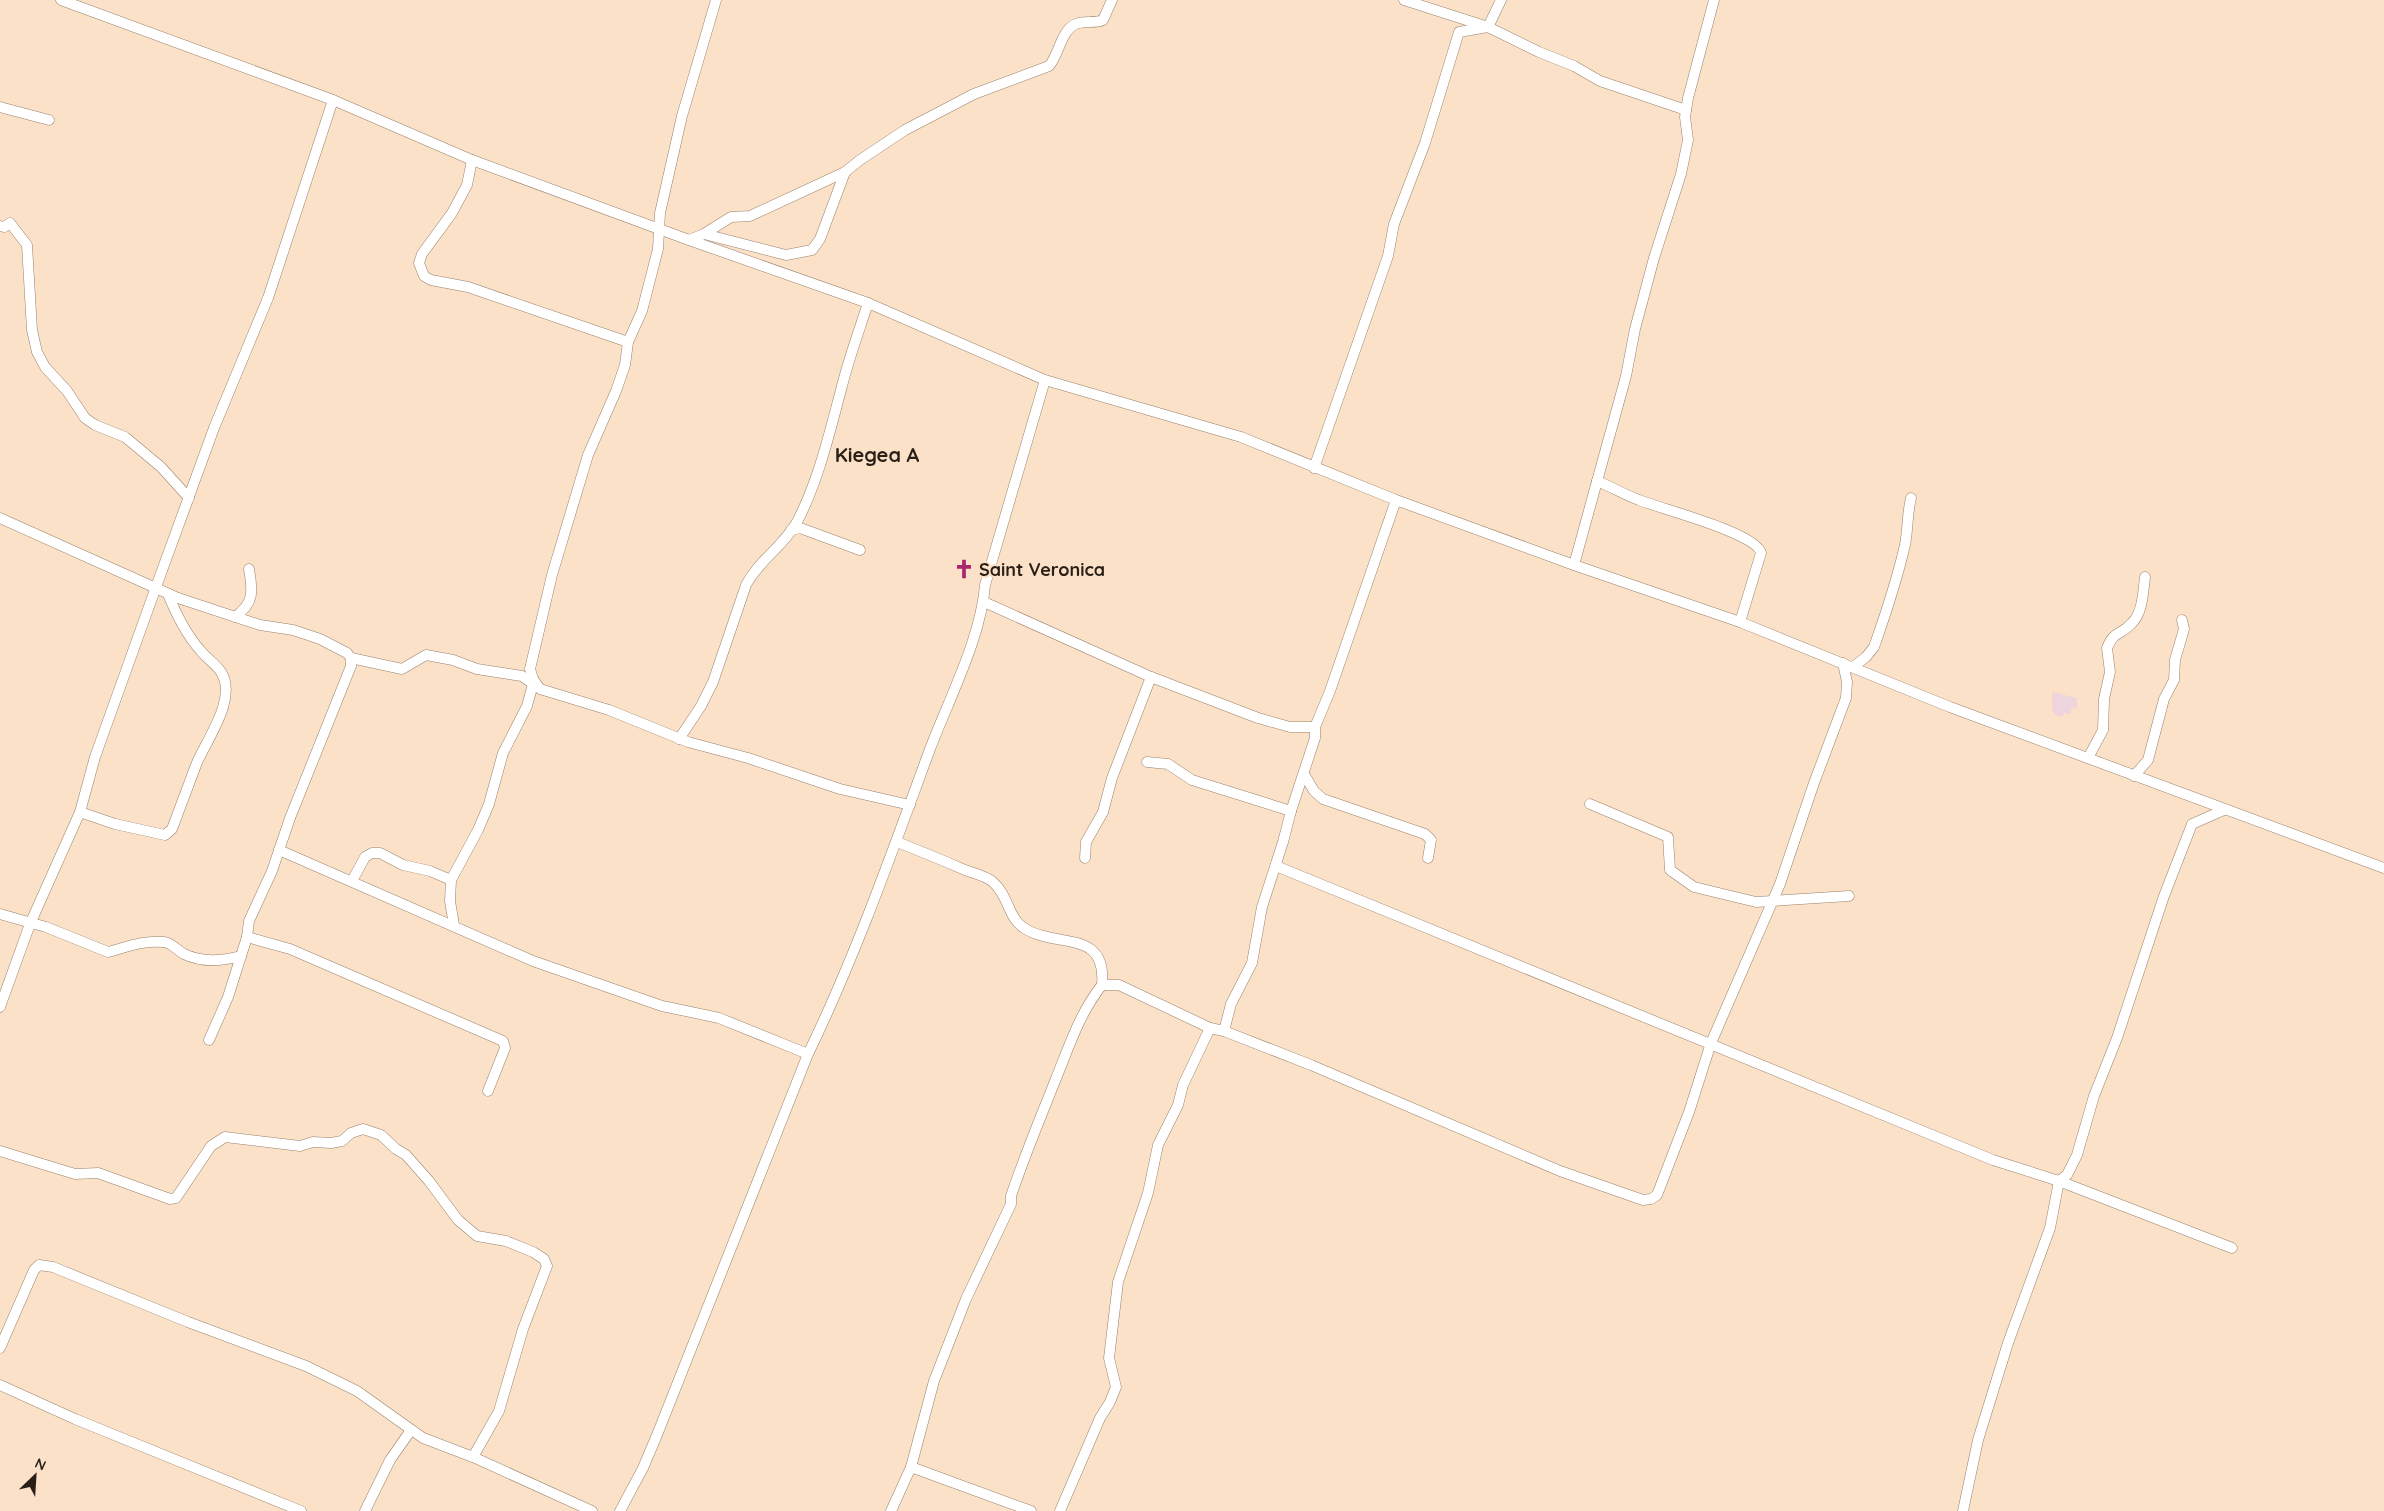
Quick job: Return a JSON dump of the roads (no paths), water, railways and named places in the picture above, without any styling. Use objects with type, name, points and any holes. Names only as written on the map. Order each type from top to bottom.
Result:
[{"type":"street","points":[[61,0],[333,100],[472,160],[689,240],[868,303],[1045,380],[1242,438],[1396,500],[1574,565],[1740,622],[1950,708],[2384,868]]},
{"type":"street","points":[[537,686],[530,669],[552,575],[588,455],[616,391],[625,365],[628,342],[642,311],[658,249],[658,228],[682,116],[716,0]]},
{"type":"street","points":[[689,240],[704,234],[731,217],[750,216],[846,172],[860,160],[914,126],[974,94],[1049,66],[1070,28],[1079,23],[1103,20],[1112,0]]},
{"type":"street","points":[[1404,0],[1488,27],[1539,52],[1574,66],[1600,81],[1686,110]]},
{"type":"street","points":[[1488,27],[1500,0]]},
{"type":"street","points":[[1574,565],[1626,376],[1635,329],[1654,258],[1681,174],[1688,140],[1686,110],[1697,58],[1714,0]]},
{"type":"street","points":[[1314,468],[1388,256],[1394,224],[1425,143],[1453,56],[1458,32],[1488,27]]},
{"type":"street","points":[[0,1007],[30,924],[80,812],[95,757],[214,428],[268,298],[333,100]]},
{"type":"street","points":[[0,107],[49,120]]},
{"type":"street","points":[[472,160],[467,185],[452,213],[419,258],[420,270],[424,276],[431,280],[468,287],[628,342]]},
{"type":"street","points":[[704,234],[786,255],[812,250],[820,239],[846,172]]},
{"type":"street","points":[[0,216],[2,226],[10,223],[26,245],[32,330],[36,352],[45,367],[67,391],[84,418],[95,425],[125,437],[161,467],[189,498]]},
{"type":"street","points":[[679,739],[701,706],[713,682],[746,585],[754,570],[798,520],[821,459],[868,303]]},
{"type":"street","points":[[620,1511],[643,1468],[657,1435],[808,1054],[831,1006],[898,842],[910,805],[955,690],[984,602],[985,585],[1045,380]]},
{"type":"street","points":[[1597,481],[1639,500],[1746,537],[1757,544],[1761,553],[1740,622]]},
{"type":"street","points":[[1848,665],[1866,657],[1874,647],[1899,568],[1905,542],[1906,518],[1911,498]]},
{"type":"street","points":[[1224,1031],[1231,1004],[1252,963],[1262,908],[1315,738],[1315,727],[1330,691],[1396,500]]},
{"type":"street","points":[[0,518],[168,594],[260,625],[293,630],[320,639],[347,653],[351,658],[351,666],[272,871],[249,921],[247,937],[224,1010],[209,1040]]},
{"type":"street","points":[[791,530],[800,528],[860,550]]},
{"type":"street","points":[[235,617],[247,607],[251,596],[249,570]]},
{"type":"street","points":[[2088,758],[2103,730],[2104,700],[2110,672],[2107,648],[2118,632],[2131,625],[2138,615],[2145,577]]},
{"type":"street","points":[[80,812],[115,824],[164,834],[168,833],[172,829],[202,751],[213,734],[225,699],[224,678],[222,672],[200,651],[178,620],[168,594]]},
{"type":"street","points":[[984,602],[1151,677],[1258,718],[1290,727],[1315,727]]},
{"type":"street","points":[[2134,776],[2148,760],[2164,699],[2174,680],[2175,660],[2184,629],[2182,620]]},
{"type":"street","points":[[351,658],[402,668],[426,655],[453,660],[476,669],[522,676],[537,686],[609,710],[679,739],[748,758],[840,789],[910,805]]},
{"type":"street","points":[[1102,985],[1118,985],[1131,989],[1210,1028],[1224,1031],[1311,1065],[1560,1171],[1643,1200],[1651,1199],[1657,1195],[1689,1112],[1712,1043],[1772,901],[1846,698],[1848,665]]},
{"type":"street","points":[[1085,858],[1086,842],[1105,806],[1112,778],[1151,677]]},
{"type":"street","points":[[454,925],[450,901],[451,880],[478,830],[489,804],[503,754],[537,686]]},
{"type":"street","points":[[1147,762],[1168,764],[1192,780],[1291,811]]},
{"type":"street","points":[[1304,774],[1314,792],[1323,799],[1425,834],[1431,840],[1428,858]]},
{"type":"street","points":[[1590,804],[1668,837],[1670,870],[1694,887],[1756,902],[1849,896]]},
{"type":"street","points":[[1963,1511],[1978,1440],[2008,1343],[2050,1228],[2059,1181],[2067,1175],[2077,1155],[2094,1096],[2117,1038],[2158,913],[2192,824],[2224,810]]},
{"type":"street","points":[[891,1511],[910,1467],[934,1381],[966,1299],[1011,1204],[1011,1196],[1028,1148],[1081,1015],[1102,985],[1102,965],[1098,954],[1091,948],[1079,943],[1027,930],[1014,918],[1002,892],[991,880],[898,842]]},
{"type":"street","points":[[279,850],[533,960],[662,1006],[719,1018],[808,1054]]},
{"type":"street","points":[[352,881],[365,857],[372,853],[380,853],[403,865],[430,871],[451,880]]},
{"type":"street","points":[[1276,866],[1712,1043],[1993,1160],[2059,1181],[2232,1248]]},
{"type":"street","points":[[0,914],[46,927],[108,952],[134,943],[165,942],[183,954],[201,960],[225,960],[241,956]]},
{"type":"street","points":[[247,937],[290,948],[502,1041],[504,1048],[488,1091]]},
{"type":"street","points":[[1060,1511],[1100,1418],[1110,1402],[1116,1387],[1110,1358],[1118,1282],[1148,1192],[1158,1146],[1178,1105],[1183,1085],[1210,1028]]},
{"type":"street","points":[[0,1152],[75,1174],[98,1173],[170,1199],[176,1198],[211,1146],[224,1137],[300,1146],[313,1142],[331,1143],[342,1140],[363,1128],[381,1135],[396,1149],[406,1154],[429,1180],[465,1227],[477,1236],[506,1241],[533,1252],[547,1263],[548,1266],[514,1359],[499,1411],[473,1456]]},
{"type":"street","points":[[0,1348],[34,1270],[40,1265],[45,1265],[306,1366],[357,1391],[423,1438],[473,1456],[592,1511]]},
{"type":"street","points":[[0,1385],[83,1423],[301,1511]]},
{"type":"street","points":[[365,1511],[390,1460],[411,1430]]},
{"type":"street","points":[[910,1467],[1031,1511]]},
{"type":"place","name":"Saint Veronica","points":[[964,569]]},
{"type":"district","name":"Kiegea A","points":[[877,454]]}]
